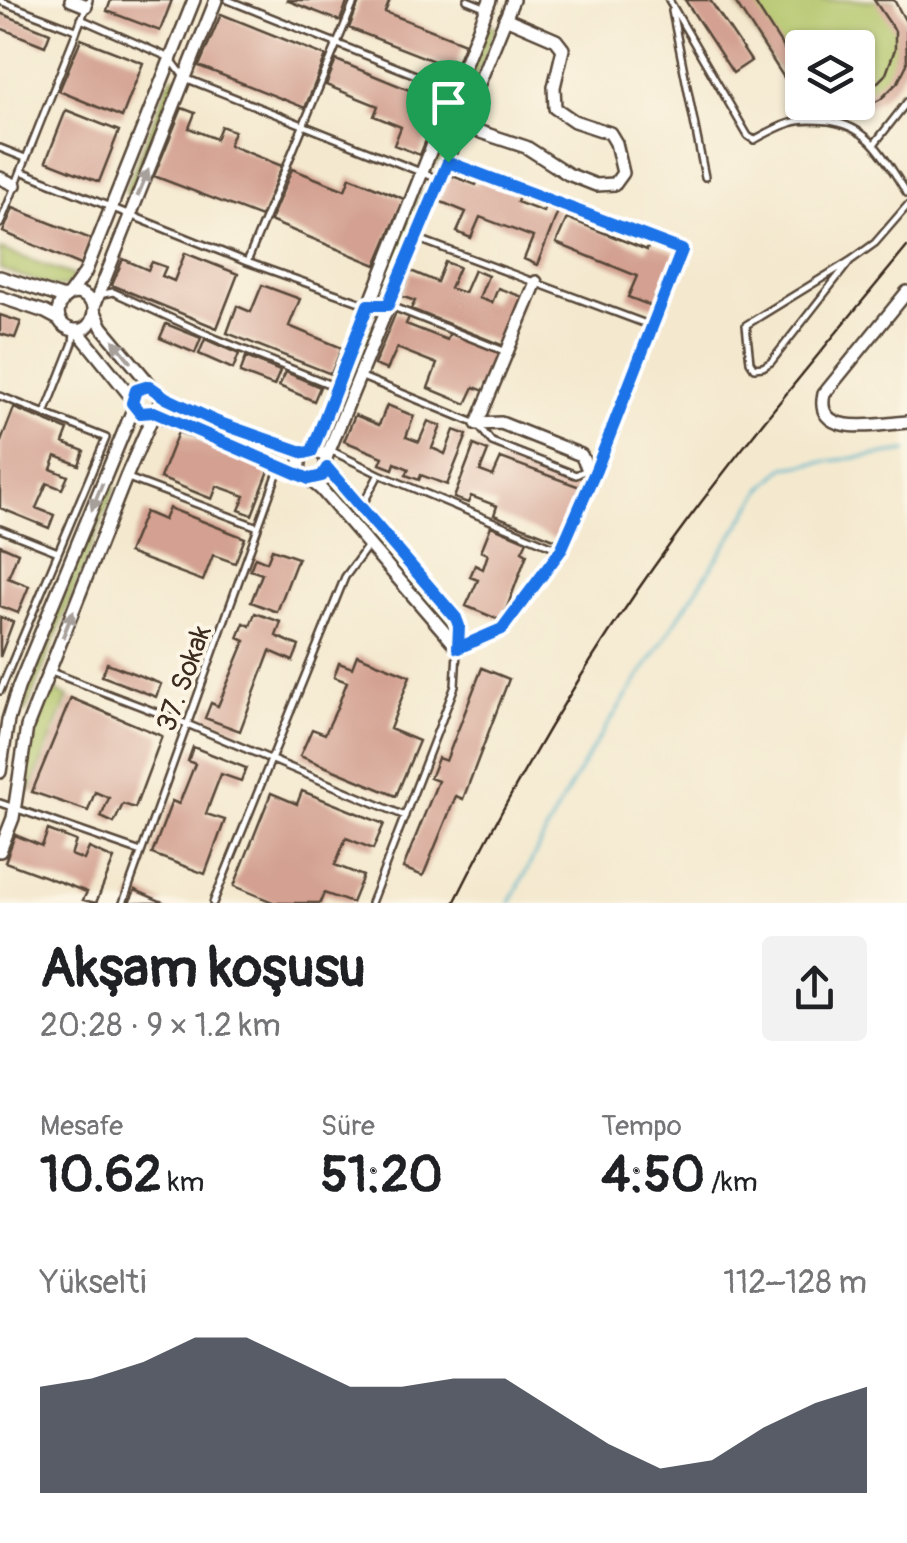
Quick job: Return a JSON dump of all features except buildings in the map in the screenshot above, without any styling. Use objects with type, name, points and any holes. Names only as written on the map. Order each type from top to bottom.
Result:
[{"type":"street","points":[[71,0],[87,3]]},
{"type":"street","points":[[60,320],[58,308],[85,273],[194,0]]},
{"type":"street","points":[[0,297],[45,312],[68,328],[76,330],[91,324],[216,0]]},
{"type":"street","points":[[307,478],[322,476],[513,0]]},
{"type":"street","points":[[307,478],[298,465],[308,452],[336,387],[488,4]]},
{"type":"street","points":[[462,126],[526,147],[568,174],[596,185],[615,184],[624,173],[610,133],[574,120],[555,108],[554,87],[563,48],[556,40],[505,18]]},
{"type":"street","points":[[448,162],[682,250],[561,550],[502,629],[458,648]]},
{"type":"street","points":[[0,178],[16,185]]},
{"type":"street","points":[[0,277],[66,297],[87,296],[96,304],[102,327],[166,398],[217,422],[308,452],[319,452],[328,459],[456,618],[458,648]]},
{"type":"street","points":[[536,282],[477,424],[501,423],[581,454],[592,470]]},
{"type":"street","points":[[904,419],[851,427],[830,418],[822,403],[824,394],[907,292]]},
{"type":"street","points":[[76,330],[145,414],[154,412],[307,478],[321,489],[458,648]]},
{"type":"street","points":[[0,772],[4,718],[133,403],[140,388],[155,389]]},
{"type":"street","points":[[0,850],[13,818],[27,727],[160,400],[155,389]]},
{"type":"lane","points":[[228,0],[454,90]]},
{"type":"lane","points":[[248,262],[355,0]]},
{"type":"lane","points":[[467,0],[488,4]]},
{"type":"lane","points":[[0,1],[76,30]]},
{"type":"lane","points":[[670,2],[748,136],[754,140],[787,124],[822,120],[847,124],[874,144],[907,193]]},
{"type":"lane","points":[[670,2],[705,176]]},
{"type":"lane","points":[[0,224],[87,3]]},
{"type":"lane","points":[[81,19],[170,58],[185,78],[440,180]]},
{"type":"lane","points":[[874,144],[907,102]]},
{"type":"lane","points":[[0,148],[26,158]]},
{"type":"lane","points":[[21,171],[248,262],[368,305],[388,305],[507,352]]},
{"type":"lane","points":[[850,262],[770,362],[763,368],[754,368],[746,325],[850,262],[875,243],[907,206]]},
{"type":"lane","points":[[416,238],[652,326]]},
{"type":"lane","points":[[96,304],[113,292],[336,387]]},
{"type":"lane","points":[[45,414],[76,330]]},
{"type":"lane","points":[[360,376],[477,424],[492,442],[576,476],[592,470]]},
{"type":"lane","points":[[0,396],[106,438],[0,692]]},
{"type":"lane","points":[[328,459],[378,474],[561,550]]},
{"type":"lane","name":"37. Sokak","points":[[124,903],[280,466]]},
{"type":"lane","points":[[362,506],[378,474]]},
{"type":"lane","points":[[126,477],[258,527]]},
{"type":"lane","points":[[0,529],[58,552]]},
{"type":"lane","points":[[213,903],[345,577],[369,544]]},
{"type":"lane","points":[[371,903],[455,686],[458,648]]},
{"type":"lane","points":[[49,670],[405,816]]},
{"type":"lane","points":[[4,718],[27,727]]},
{"type":"lane","points":[[0,803],[141,852]]},
{"type":"green space","points":[[734,0],[894,0],[897,24],[892,68],[875,97],[875,30],[785,30],[785,79]]},
{"type":"green space","points":[[491,24],[496,27],[441,163],[437,164],[433,161]]},
{"type":"green space","points":[[175,76],[179,80],[129,196],[125,191]]},
{"type":"green space","points":[[421,191],[429,194],[386,297],[381,297],[379,293]]},
{"type":"green space","points":[[0,249],[75,276],[67,286],[53,287],[0,269]]},
{"type":"green space","points":[[367,326],[374,330],[331,435],[325,436]]},
{"type":"green space","points":[[176,408],[283,451],[284,455],[278,458],[174,416],[171,412]]},
{"type":"green space","points":[[108,487],[115,488],[26,711],[20,712]]},
{"type":"green space","points":[[334,487],[435,600],[453,624],[449,629],[331,491]]},
{"type":"green space","points":[[48,688],[68,697],[30,791],[21,789],[32,727]]},
{"type":"waterway","points":[[510,903],[594,746],[764,487],[785,467],[907,451]]},
{"type":"railway","points":[[454,903],[541,742],[639,588],[736,457],[907,247]]},
{"type":"route","points":[[448,162],[682,250],[561,550],[502,629],[458,648],[456,618],[327,468],[322,476],[309,479],[154,412],[140,413],[132,403],[136,390],[149,386],[217,422],[305,453],[312,451],[368,305],[388,305],[448,162]]}]
